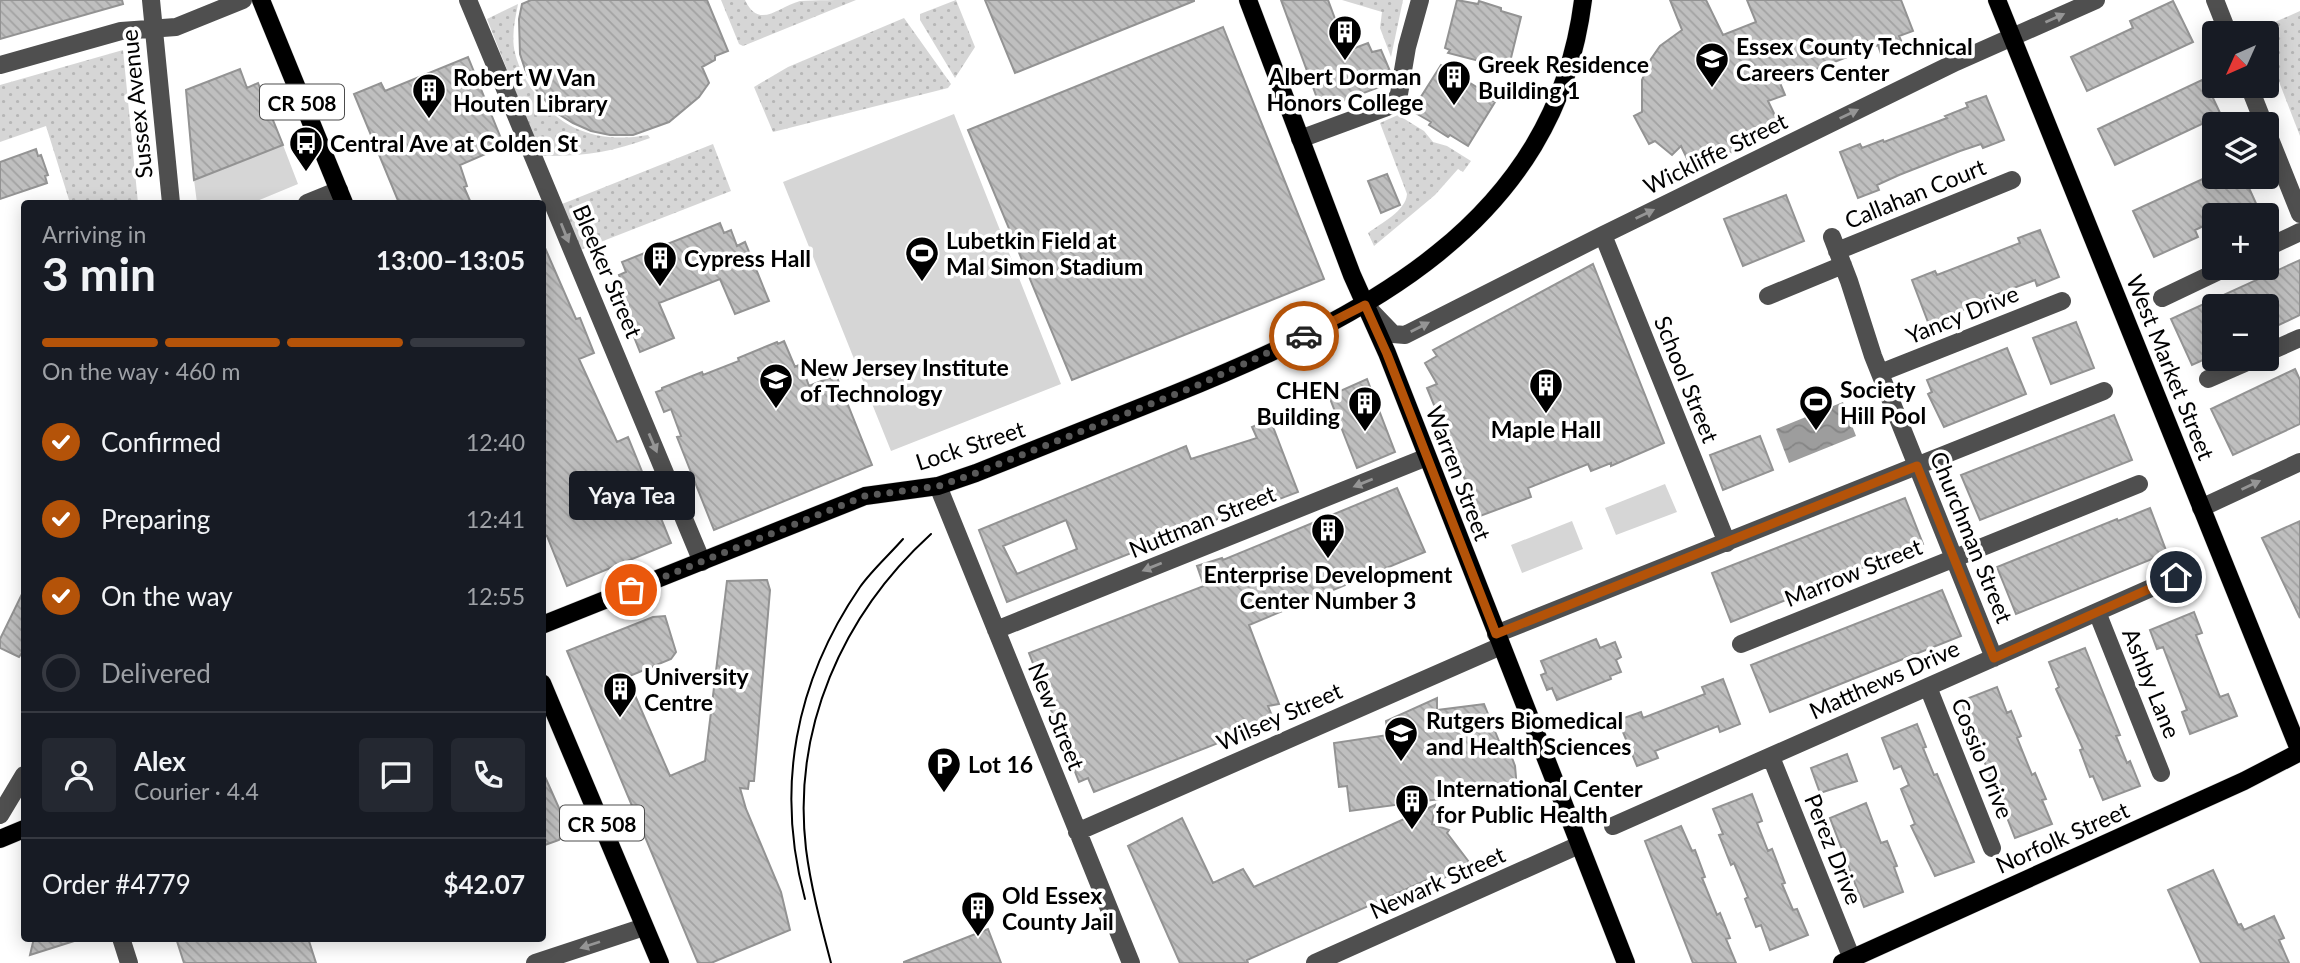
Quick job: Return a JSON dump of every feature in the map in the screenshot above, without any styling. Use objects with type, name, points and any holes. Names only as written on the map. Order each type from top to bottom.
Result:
[{"type":"main road","name":"CR 508","points":[[261,0],[341,197]]},
{"type":"main road","name":"Warren Street","points":[[1248,0],[1365,305],[1387,354],[1626,963]]},
{"type":"main road","name":"Lock Street","points":[[546,623],[865,496],[939,486],[989,468],[1196,386],[1365,305],[1464,232],[1498,196],[1527,157],[1551,113],[1569,70],[1583,0]]},
{"type":"main road","name":"West Market Street","points":[[1997,0],[2300,752]]},
{"type":"main road","name":"CR 508","points":[[546,692],[660,963]]},
{"type":"main road","name":"Norfolk Street","points":[[1847,961],[2244,781],[2300,752]]},
{"type":"main road","points":[[0,839],[21,830]]},
{"type":"street","name":"Sussex Avenue","points":[[151,0],[171,200]]},
{"type":"street","points":[[0,65],[121,31],[176,27],[243,0]]},
{"type":"street","name":"Bleeker Street","points":[[468,0],[702,562]]},
{"type":"street","points":[[1300,139],[1394,103],[1399,94],[1407,47],[1420,0]]},
{"type":"street","name":"Wickliffe Street","points":[[1365,305],[1393,334],[1405,335],[1602,235],[1956,62],[2096,0]]},
{"type":"street","points":[[2215,0],[2223,21]]},
{"type":"street","points":[[2279,162],[2300,214]]},
{"type":"street","name":"Callahan Court","points":[[1768,296],[1838,251],[2012,180]]},
{"type":"street","points":[[2279,242],[2300,232]]},
{"type":"street","name":"School Street","points":[[1602,235],[1727,542]]},
{"type":"street","name":"Churchman Street","points":[[1838,251],[1880,373],[1994,658]]},
{"type":"street","points":[[2162,298],[2202,279]]},
{"type":"street","name":"Yancy Drive","points":[[1880,373],[2062,301]]},
{"type":"street","points":[[2279,347],[2300,338]]},
{"type":"street","points":[[2208,379],[2226,371]]},
{"type":"street","name":"Wilsey Street","points":[[1077,832],[1499,640],[1727,542],[2104,391]]},
{"type":"street","name":"Nuttman Street","points":[[996,630],[1427,457]]},
{"type":"street","points":[[2201,508],[2300,462]]},
{"type":"street","name":"Marrow Street","points":[[1741,644],[2139,484]]},
{"type":"street","name":"New Street","points":[[939,486],[1131,963]]},
{"type":"street","name":"Matthews Drive","points":[[1613,826],[2176,577]]},
{"type":"street","name":"Ashby Lane","points":[[2097,612],[2161,773]]},
{"type":"street","name":"Cossio Drive","points":[[1928,687],[1992,848]]},
{"type":"street","name":"Perez Drive","points":[[1771,757],[1847,961]]},
{"type":"street","points":[[0,815],[21,780]]},
{"type":"street","name":"Newark Street","points":[[1315,963],[1579,845]]},
{"type":"street","points":[[535,963],[645,927]]},
{"type":"street","points":[[122,942],[129,963]]},
{"type":"shaded area","points":[[721,0],[745,0],[756,14],[763,15],[800,1],[856,0],[743,46],[739,44]]},
{"type":"shaded area","points":[[956,0],[975,47],[955,78],[920,20],[920,14]]},
{"type":"shaded area","points":[[1342,0],[1403,0],[1391,57],[1380,28],[1382,12]]},
{"type":"shaded area","points":[[518,4],[513,34],[515,53],[527,81],[548,109],[572,127],[586,132],[616,137],[648,135],[650,138],[596,153],[541,156],[487,19]]},
{"type":"shaded area","points":[[2300,11],[2300,136],[2279,82],[2277,21]]},
{"type":"shaded area","points":[[904,18],[951,84],[948,88],[773,132],[754,87],[788,67]]},
{"type":"shaded area","points":[[123,50],[138,200],[69,200],[46,126],[0,142],[0,85]]},
{"type":"shaded area","name":"Lubetkin Field at Mal Simon Stadium","points":[[954,114],[1061,384],[891,451],[783,182]]},
{"type":"shaded area","points":[[1398,115],[1424,131],[1433,142],[1447,146],[1471,161],[1463,172],[1458,169],[1435,195],[1374,246],[1368,233],[1398,211],[1406,200],[1407,194],[1380,123]]},
{"type":"shaded area","points":[[713,144],[731,191],[580,250],[562,204]]},
{"type":"shaded area","points":[[283,145],[298,184],[259,200],[197,200],[194,180]]},
{"type":"shaded area","points":[[1665,484],[1677,512],[1616,535],[1605,508]]},
{"type":"shaded area","points":[[1572,521],[1583,549],[1522,573],[1511,545]]},
{"type":"water","name":"Society Hill Pool","points":[[1843,402],[1856,436],[1789,463],[1776,429]]},
{"type":"building","points":[[0,0],[122,0],[123,4],[0,39]]},
{"type":"building","points":[[531,0],[707,0],[728,51],[715,56],[715,60],[702,67],[709,83],[699,97],[669,122],[633,135],[610,135],[591,131],[555,112],[533,86],[526,72],[520,54],[519,19],[522,4]]},
{"type":"building","points":[[985,0],[1194,0],[1194,1],[1015,73]]},
{"type":"building","name":"Albert Dorman Honors College","points":[[1281,0],[1328,0],[1347,51],[1368,43],[1372,52],[1381,50],[1390,71],[1382,75],[1385,85],[1321,109]]},
{"type":"building","points":[[1457,0],[1478,4],[1479,1],[1521,17],[1509,66],[1448,53],[1450,50],[1445,48]]},
{"type":"building","name":"Essex County Technical Careers Center","points":[[1670,0],[1706,0],[1723,35],[1756,22],[1747,0],[1901,0],[1913,31],[1899,36],[1903,45],[1881,54],[1878,45],[1780,83],[1785,95],[1768,101],[1781,128],[1693,171],[1681,146],[1672,155],[1655,141],[1649,144],[1634,116],[1642,112],[1642,80],[1651,59],[1660,46],[1682,30]]},
{"type":"building","points":[[2173,1],[2193,42],[2087,91],[2071,57],[2133,28],[2130,21]]},
{"type":"building","points":[[1223,27],[1324,279],[1072,380],[968,130]]},
{"type":"building","name":"Robert W Van Houten Library","points":[[468,57],[504,146],[460,165],[470,200],[398,200],[354,94],[381,83],[385,91]]},
{"type":"building","name":"Greek Residence Building 1","points":[[1441,65],[1495,102],[1468,146],[1450,135],[1448,137],[1429,125],[1431,122],[1412,111]]},
{"type":"building","points":[[240,69],[247,88],[258,83],[283,145],[194,180],[186,90]]},
{"type":"building","points":[[2202,80],[2202,98],[2213,98],[2220,112],[2202,112],[2202,124],[2115,165],[2098,129]]},
{"type":"building","points":[[1986,96],[2004,140],[1983,148],[1981,144],[1960,151],[1899,175],[1877,185],[1879,190],[1858,198],[1840,152],[1860,144],[1862,148],[1883,140],[1884,142],[1947,118],[1945,116],[1968,107],[1966,103]]},
{"type":"building","points":[[36,149],[48,175],[45,176],[47,183],[0,199],[0,162]]},
{"type":"building","points":[[1387,174],[1400,205],[1381,213],[1368,181]]},
{"type":"building","points":[[2202,179],[2202,189],[2249,189],[2256,203],[2202,203],[2202,227],[2195,230],[2198,237],[2154,257],[2133,211]]},
{"type":"building","points":[[1786,195],[1804,241],[1743,266],[1724,219]]},
{"type":"building","name":"Cypress Hall","points":[[720,223],[724,233],[731,230],[737,246],[745,242],[769,301],[735,314],[720,279],[659,303],[674,338],[640,352],[617,294],[625,290],[619,275],[626,272],[622,262]]},
{"type":"building","points":[[2040,230],[2059,277],[2037,286],[2035,280],[1973,303],[1974,306],[1953,314],[1955,320],[1931,330],[1912,280],[1935,271],[1937,275],[2020,243],[2018,238]]},
{"type":"building","points":[[546,250],[576,319],[580,318],[594,353],[579,359],[617,442],[628,437],[671,543],[567,586],[547,536]]},
{"type":"building","points":[[2300,260],[2300,315],[2279,325],[2279,294],[2226,294],[2256,280],[2279,280],[2279,270]]},
{"type":"building","name":"Maple Hall","points":[[1593,264],[1664,443],[1611,466],[1611,463],[1591,471],[1588,464],[1528,488],[1531,497],[1480,516],[1427,388],[1437,384],[1425,363],[1437,356],[1433,350]]},
{"type":"building","points":[[2202,305],[2202,360],[2192,365],[2171,319]]},
{"type":"building","points":[[2076,322],[2094,368],[2051,384],[2033,338]]},
{"type":"building","points":[[784,341],[795,367],[801,364],[809,386],[836,375],[872,465],[714,530],[677,437],[681,436],[671,409],[664,412],[656,392]]},
{"type":"building","points":[[2007,348],[2026,394],[1944,427],[1928,394],[1932,392],[1927,380]]},
{"type":"building","points":[[2295,369],[2300,380],[2300,424],[2233,455],[2211,409]]},
{"type":"building","name":"CHEN Building","points":[[1367,379],[1395,452],[1357,468],[1329,396]]},
{"type":"building","points":[[2114,415],[2132,460],[1980,520],[1961,475]]},
{"type":"building","points":[[1270,419],[1298,492],[1226,519],[1225,516],[1007,602],[979,530],[1186,446],[1191,459],[1257,438],[1252,427]],"holes":[[[1066,520],[1077,549],[1017,574],[1003,546]]]},
{"type":"building","points":[[1760,436],[1773,470],[1723,490],[1710,455]]},
{"type":"building","points":[[1397,488],[1425,552],[1249,625],[1279,704],[1268,706],[1274,721],[1094,792],[1088,778],[1079,782],[1029,653],[1204,586],[1197,566],[1222,558],[1223,560]]},
{"type":"building","points":[[1905,498],[1923,544],[1731,622],[1712,573]]},
{"type":"building","points":[[2150,508],[2167,553],[2016,614],[1997,567]]},
{"type":"building","points":[[2300,521],[2300,618],[2262,538]]},
{"type":"building","points":[[767,580],[770,590],[754,781],[749,781],[748,789],[740,788],[746,809],[781,892],[790,930],[711,963],[698,963],[567,651],[653,617],[665,616],[676,652],[671,659],[627,677],[670,776],[705,761],[727,581]]},
{"type":"building","points":[[1942,590],[1961,636],[1770,712],[1751,665]]},
{"type":"building","points":[[21,596],[19,657],[0,648],[0,639]]},
{"type":"building","points":[[2194,612],[2202,633],[2196,635],[2220,697],[2228,694],[2237,716],[2190,734],[2182,712],[2187,710],[2163,647],[2157,649],[2150,630]]},
{"type":"building","points":[[1596,639],[1600,648],[1615,642],[1621,657],[1616,660],[1621,672],[1610,676],[1611,679],[1557,700],[1552,688],[1547,690],[1541,675],[1546,673],[1541,661]]},
{"type":"building","points":[[2085,648],[2120,735],[2116,736],[2140,786],[2103,800],[2093,776],[2090,777],[2080,750],[2083,749],[2056,689],[2059,687],[2049,662]]},
{"type":"building","points":[[1723,679],[1740,724],[1720,732],[1718,726],[1655,751],[1658,758],[1637,766],[1618,720],[1641,712],[1643,718],[1705,694],[1702,687]]},
{"type":"building","points":[[1997,687],[2007,713],[2011,711],[2021,736],[2017,738],[2032,775],[2035,773],[2046,799],[2042,800],[2052,824],[2015,838],[2006,815],[2009,813],[1999,788],[1995,789],[1961,701]]},
{"type":"building","points":[[1437,698],[1437,710],[1484,704],[1505,756],[1511,755],[1517,789],[1350,811],[1347,786],[1339,787],[1334,743],[1388,735],[1386,721]]},
{"type":"building","points":[[1917,724],[1934,775],[1937,774],[1974,862],[1935,876],[1911,826],[1915,824],[1901,789],[1909,785],[1901,766],[1894,769],[1882,738]]},
{"type":"building","points":[[1847,754],[1857,781],[1820,793],[1811,768]]},
{"type":"building","points":[[546,779],[567,826],[559,840],[546,845]]},
{"type":"building","points":[[1752,794],[1762,821],[1757,823],[1768,851],[1772,849],[1785,883],[1782,884],[1808,935],[1770,950],[1761,925],[1756,927],[1745,899],[1748,897],[1719,835],[1723,834],[1713,809]]},
{"type":"building","points":[[1866,803],[1881,843],[1887,841],[1903,892],[1864,907],[1830,818]]},
{"type":"building","name":"International Center for Public Health","points":[[1435,805],[1432,824],[1449,830],[1447,833],[1469,862],[1449,871],[1450,875],[1433,883],[1431,878],[1247,960],[1248,963],[1180,963],[1128,846],[1182,818],[1213,883],[1243,869],[1254,887]]},
{"type":"building","points":[[1681,826],[1692,851],[1695,850],[1705,877],[1702,878],[1730,938],[1726,939],[1736,963],[1693,963],[1645,841]]},
{"type":"building","points":[[2213,870],[2238,925],[2241,924],[2244,930],[2274,916],[2284,938],[2279,940],[2289,963],[2201,963],[2168,890]]},
{"type":"building","name":"Old Essex County Jail","points":[[988,929],[1001,963],[904,963],[904,962]]},
{"type":"building","points":[[33,942],[71,942],[30,955]]},
{"type":"building","points":[[177,942],[309,942],[316,963],[184,963]]},
{"type":"tram line","points":[[831,963],[813,892],[806,849],[804,804],[807,761],[816,718],[830,677],[849,638],[872,601],[900,566],[931,534]]},
{"type":"tram line","points":[[805,899],[796,858],[792,777],[806,698],[838,623],[860,587],[903,539]]},
{"type":"way so far","points":[[631,590],[865,496],[939,486],[976,473],[1196,386],[1304,336]]},
{"type":"place","name":"Albert Dorman Honors College","points":[[1345,62]]},
{"type":"place","name":"Essex County Technical Careers Center","points":[[1712,89]]},
{"type":"place","name":"Greek Residence Building 1","points":[[1454,107]]},
{"type":"place","name":"Robert W Van Houten Library","points":[[429,120]]},
{"type":"place","name":"Central Ave at Colden St","points":[[306,173]]},
{"type":"place","name":"Lubetkin Field at Mal Simon Stadium","points":[[922,283]]},
{"type":"place","name":"Cypress Hall","points":[[660,288]]},
{"type":"place","name":"New Jersey Institute of Technology","points":[[776,410]]},
{"type":"place","name":"Maple Hall","points":[[1546,415]]},
{"type":"place","name":"Society Hill Pool","points":[[1816,432]]},
{"type":"place","name":"CHEN Building","points":[[1365,433]]},
{"type":"place","name":"Enterprise Development Center Number 3","points":[[1328,560]]},
{"type":"place","name":"Yaya Tea","points":[[631,590]]},
{"type":"place","name":"University Centre","points":[[620,719]]},
{"type":"place","name":"Rutgers Biomedical and Health Sciences","points":[[1401,763]]},
{"type":"place","name":"Lot 16","points":[[944,794]]},
{"type":"place","name":"International Center for Public Health","points":[[1412,831]]},
{"type":"place","name":"Old Essex County Jail","points":[[978,938]]},
{"type":"route","points":[[1304,336],[1365,305],[1387,354],[1496,634],[1917,466],[1994,658],[2176,577]]}]
